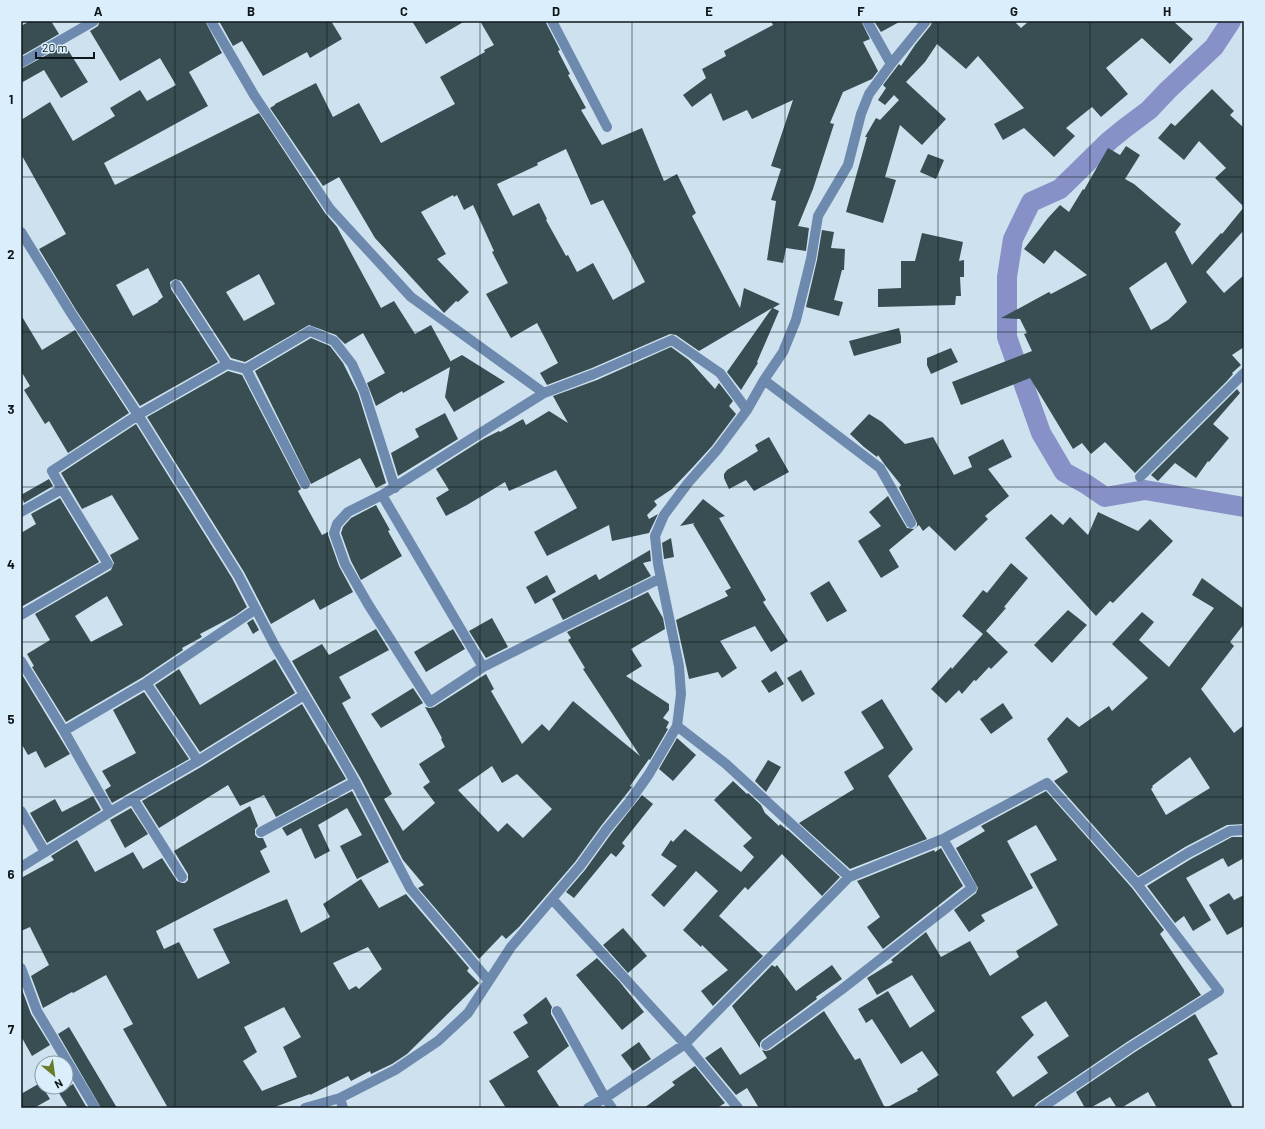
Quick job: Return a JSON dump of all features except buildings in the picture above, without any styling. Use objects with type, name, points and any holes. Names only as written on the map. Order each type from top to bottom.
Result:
[{"type":"street","points":[[21,63],[94,21]]},
{"type":"street","points":[[211,21],[254,95],[330,209],[411,297],[544,392]]},
{"type":"street","points":[[552,21],[607,127]]},
{"type":"street","points":[[867,21],[891,64]]},
{"type":"street","points":[[305,1108],[340,1098],[395,1070],[438,1041],[468,1012],[511,947],[552,899],[630,801],[649,774],[677,726],[681,694],[679,666],[658,564],[655,536],[664,515],[688,483],[717,450],[747,410],[764,380],[783,352],[796,320],[811,259],[818,216],[848,164],[861,114],[870,94],[891,64],[926,21]]},
{"type":"street","points":[[21,232],[238,575],[275,646],[355,782],[410,888],[488,980]]},
{"type":"street","points":[[176,285],[227,364],[246,369],[310,331],[334,341],[352,364],[364,391],[396,488]]},
{"type":"street","points":[[661,578],[483,667],[430,702],[368,604],[345,564],[334,533],[337,524],[348,512],[396,488],[544,392],[594,374],[672,340],[720,373],[747,410]]},
{"type":"street","points":[[21,614],[108,564],[52,471],[138,415],[227,364]]},
{"type":"street","points":[[246,369],[305,484]]},
{"type":"street","points":[[1140,477],[1244,373]]},
{"type":"street","points":[[764,380],[880,468],[911,523]]},
{"type":"street","points":[[21,512],[62,489]]},
{"type":"street","points":[[382,495],[483,667]]},
{"type":"street","points":[[64,731],[146,683],[256,609]]},
{"type":"street","points":[[21,661],[64,731],[110,812]]},
{"type":"street","points":[[146,683],[198,761]]},
{"type":"street","points":[[21,867],[110,812],[198,761],[304,695]]},
{"type":"street","points":[[677,726],[726,764],[849,877]]},
{"type":"street","points":[[261,832],[355,782]]},
{"type":"street","points":[[588,1108],[686,1044],[849,877],[943,839],[1047,783],[1137,884],[1220,991],[1131,1047],[1041,1108]]},
{"type":"street","points":[[133,799],[182,876]]},
{"type":"street","points":[[21,811],[45,852]]},
{"type":"street","points":[[1137,884],[1188,853],[1230,831],[1244,830]]},
{"type":"street","points":[[766,1045],[841,990],[972,888],[943,839]]},
{"type":"street","points":[[552,899],[686,1044],[738,1108]]},
{"type":"street","points":[[21,968],[37,1011],[94,1108]]},
{"type":"street","points":[[557,1011],[612,1108]]},
{"type":"street","points":[[340,1098],[343,1108]]},
{"type":"waterway","points":[[1231,21],[1214,47],[1149,110],[1109,141],[1060,189],[1031,202],[1013,239],[1007,277],[1007,337],[1041,433],[1064,472],[1086,484],[1105,497],[1145,490],[1244,507]]}]
